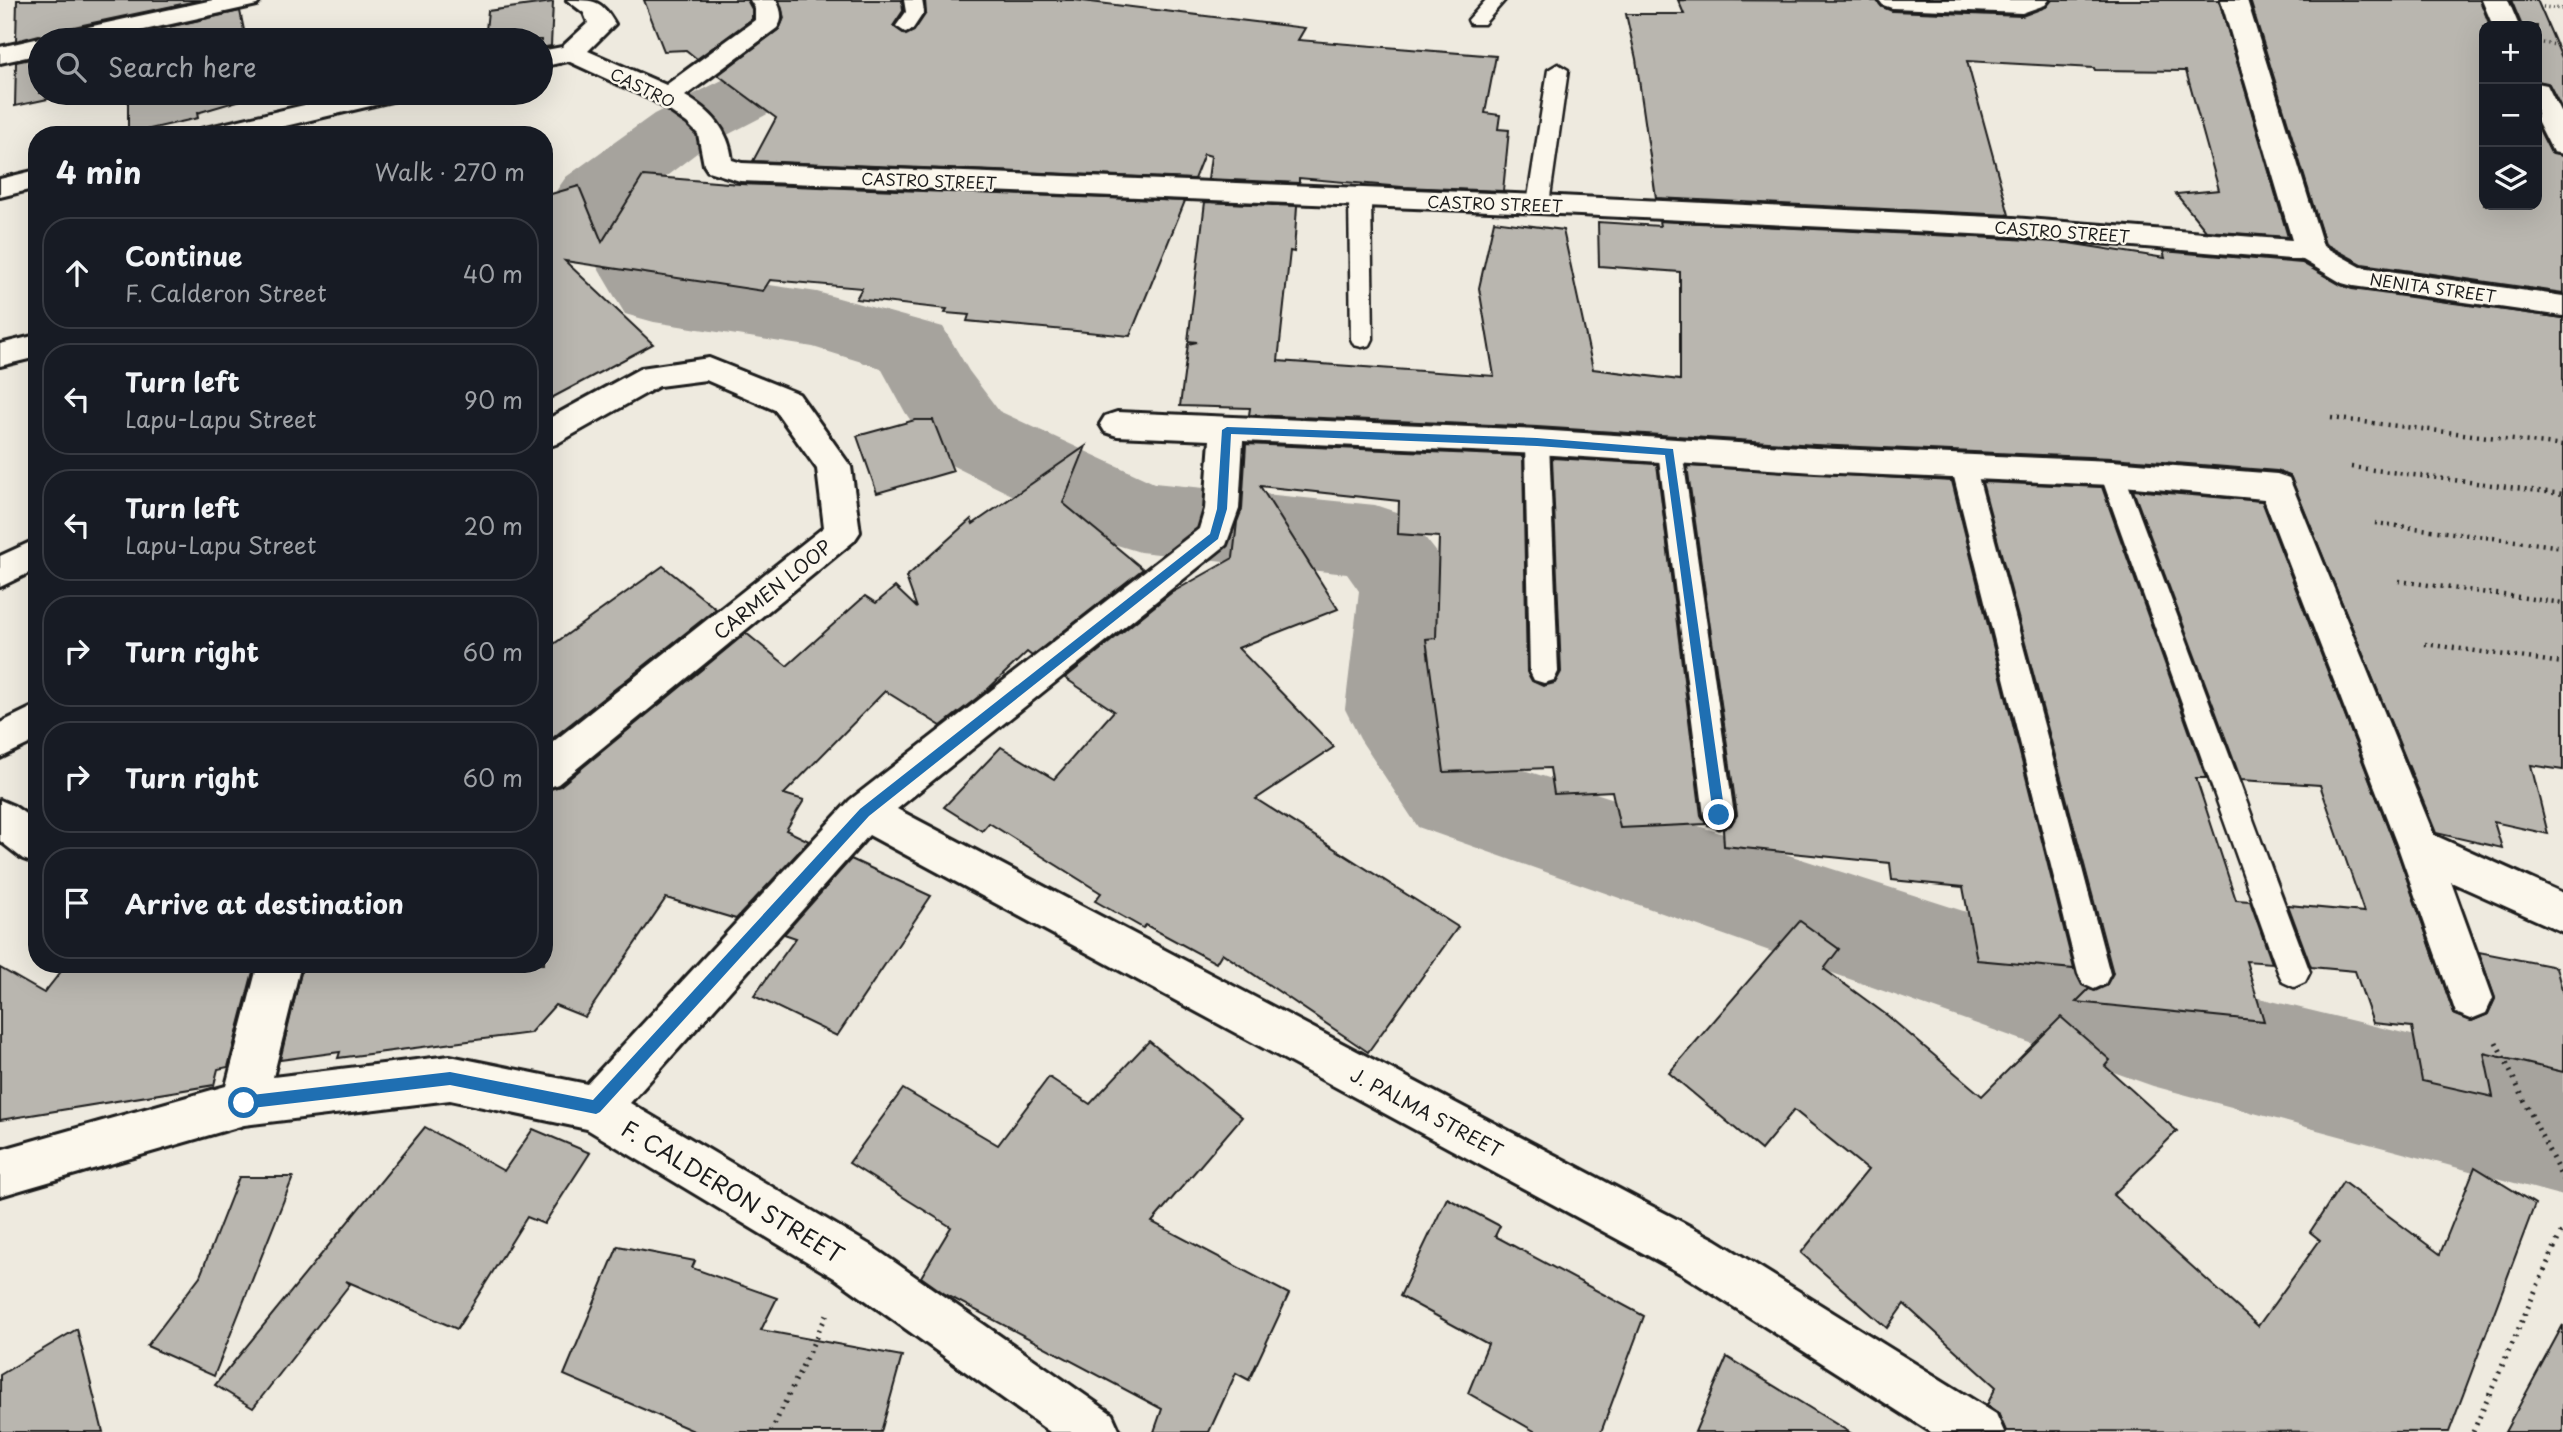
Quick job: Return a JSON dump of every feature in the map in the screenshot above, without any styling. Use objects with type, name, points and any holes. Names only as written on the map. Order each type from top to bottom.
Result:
[{"type":"street","points":[[120,28],[248,0]]},
{"type":"street","points":[[553,57],[571,53],[602,24],[595,9],[580,0]]},
{"type":"street","points":[[678,103],[768,23],[768,8],[762,0]]},
{"type":"street","points":[[1892,0],[2022,5],[2036,0]]},
{"type":"street","points":[[2234,0],[2310,251]]},
{"type":"street","points":[[2495,0],[2504,21]]},
{"type":"street","points":[[0,55],[28,49]]},
{"type":"street","name":"CASTRO","points":[[571,53],[678,103],[710,129]]},
{"type":"street","points":[[2542,102],[2563,146]]},
{"type":"street","points":[[249,126],[339,105]]},
{"type":"street","name":"CASTRO STREET","points":[[710,129],[716,141],[718,165],[740,172],[1538,204],[2013,227],[2310,251]]},
{"type":"street","points":[[0,188],[28,181]]},
{"type":"street","name":"NENITA STREET","points":[[2310,251],[2353,276],[2563,306]]},
{"type":"street","points":[[0,355],[28,348]]},
{"type":"street","name":"CARMEN LOOP","points":[[553,431],[652,376],[709,369],[787,402],[834,467],[842,532],[553,765]]},
{"type":"street","points":[[1117,424],[1537,442],[1815,460],[2112,473],[2277,487],[2418,847],[2471,998]]},
{"type":"street","points":[[596,1108],[864,812],[1218,523],[1227,430]]},
{"type":"street","points":[[0,573],[28,557]]},
{"type":"street","points":[[0,742],[28,726]]},
{"type":"street","name":"J. PALMA STREET","points":[[864,812],[1699,1257],[1979,1432]]},
{"type":"street","points":[[0,818],[28,839]]},
{"type":"street","points":[[2418,847],[2563,913]]},
{"type":"street","points":[[244,1103],[278,973]]},
{"type":"street","name":"F. CALDERON STREET","points":[[0,1173],[244,1103],[450,1078],[596,1108],[853,1262],[1094,1432]]},
{"type":"lane","points":[[905,26],[915,12],[913,0]]},
{"type":"lane","points":[[1477,20],[1496,0]]},
{"type":"lane","points":[[1538,204],[1558,70]]},
{"type":"lane","points":[[1360,197],[1362,339]]},
{"type":"lane","points":[[1537,442],[1544,672]]},
{"type":"lane","points":[[1670,451],[1719,815]]},
{"type":"lane","points":[[1963,465],[2094,974]]},
{"type":"lane","points":[[2112,473],[2294,972]]},
{"type":"path","points":[[2542,44],[2563,46]]},
{"type":"path","points":[[2331,418],[2563,446]]},
{"type":"path","points":[[2351,467],[2563,494]]},
{"type":"path","points":[[2375,523],[2563,547]]},
{"type":"path","points":[[2399,581],[2563,603]]},
{"type":"path","points":[[2425,644],[2563,663]]},
{"type":"path","points":[[2507,1062],[2563,1180]]},
{"type":"path","points":[[2473,1432],[2563,1228]]},
{"type":"path","points":[[771,1432],[853,1262]]},
{"type":"building","points":[[17,0],[201,0],[69,28],[28,28],[28,38],[16,41]]},
{"type":"building","points":[[644,0],[747,0],[752,9],[752,19],[697,59],[686,50],[664,51]]},
{"type":"building","points":[[779,0],[902,0],[903,11],[893,26],[906,35],[914,31],[926,13],[925,0],[1074,0],[1305,28],[1298,40],[1496,56],[1485,113],[1500,115],[1498,129],[1509,130],[1503,191],[1402,187],[1299,178],[1299,183],[1208,179],[1211,156],[1204,154],[1194,179],[753,161],[776,118],[718,75],[779,29],[784,18]]},
{"type":"building","points":[[1678,0],[1877,1],[1882,7],[1892,11],[2022,16],[2046,7],[2052,0],[2219,0],[2288,237],[2206,231],[2176,194],[2219,190],[2186,71],[2095,70],[1967,61],[2009,215],[1656,198],[1636,59],[1626,14],[1684,14]]},
{"type":"building","points":[[2250,0],[2480,0],[2488,21],[2479,21],[2479,210],[2542,210],[2542,135],[2551,153],[2563,156],[2563,293],[2362,264],[2325,244]]},
{"type":"building","points":[[2511,0],[2537,0],[2563,60],[2563,111],[2549,84],[2542,82],[2542,21],[2520,21]]},
{"type":"building","points":[[553,2],[552,28],[486,28],[488,11]]},
{"type":"building","points":[[240,11],[244,28],[164,28]]},
{"type":"building","points":[[28,60],[28,103],[15,106],[16,62]]},
{"type":"building","points":[[128,105],[224,105],[197,113],[198,118],[163,126],[128,126]]},
{"type":"building","points":[[643,176],[740,184],[1185,201],[1130,336],[967,321],[969,315],[945,313],[947,309],[856,299],[862,288],[770,280],[763,291],[565,261],[653,344],[553,397],[553,193],[579,186],[602,242]]},
{"type":"building","points":[[1205,202],[1297,206],[1294,252],[1290,251],[1278,361],[1494,376],[1479,288],[1494,221],[1563,230],[1593,369],[1680,380],[1680,272],[1599,266],[1598,222],[1660,226],[1659,221],[2013,239],[2068,243],[2165,258],[2163,251],[2302,263],[2352,289],[2563,318],[2563,770],[2531,765],[2548,834],[2494,822],[2502,848],[2436,833],[2290,476],[2277,471],[2112,458],[1815,445],[1537,427],[1249,415],[1250,408],[1180,406],[1188,344],[1197,342],[1188,341]]},
{"type":"building","points":[[915,420],[933,420],[953,471],[877,493],[857,436]]},
{"type":"building","points":[[1246,444],[1523,456],[1527,672],[1532,681],[1543,686],[1555,683],[1561,672],[1552,458],[1657,464],[1701,815],[1706,824],[1620,828],[1612,791],[1554,794],[1550,768],[1444,772],[1426,639],[1436,638],[1439,537],[1398,534],[1399,501],[1260,486],[1338,609],[1238,648],[1334,747],[1256,799],[1458,927],[1368,1052],[1222,953],[1216,963],[1146,925],[1143,928],[1095,901],[1101,893],[989,823],[982,831],[944,807],[1001,747],[1054,779],[1114,711],[1065,678],[1171,593],[1233,558],[1237,522],[1242,509]]},
{"type":"building","points":[[1086,446],[1063,503],[1143,569],[1032,656],[1027,652],[986,691],[941,726],[885,691],[784,794],[804,800],[786,830],[809,841],[736,919],[666,898],[585,1017],[555,1005],[530,1033],[338,1058],[340,1052],[280,1060],[301,973],[553,973],[553,788],[560,786],[746,633],[787,666],[865,596],[876,603],[895,587],[917,608],[906,577],[971,519],[973,524]]},
{"type":"building","points":[[1687,466],[1952,481],[2074,969],[1977,960],[1963,887],[1892,880],[1890,863],[1724,846],[1723,829],[1731,825],[1737,815]]},
{"type":"building","points":[[1982,482],[2102,487],[2206,778],[2196,778],[2236,900],[2250,901],[2272,963],[2246,961],[2264,1021],[2076,1002],[2089,989],[2095,991],[2106,986],[2113,973]]},
{"type":"building","points":[[2133,490],[2262,501],[2396,848],[2454,1014],[2472,1021],[2488,1014],[2495,999],[2479,952],[2556,967],[2563,994],[2563,1072],[2484,1053],[2493,1097],[2422,1081],[2412,1027],[2373,1023],[2355,971],[2311,967],[2288,905],[2364,912],[2320,785],[2241,780]]},
{"type":"building","points":[[663,566],[716,609],[553,738],[553,645]]},
{"type":"building","points":[[851,859],[931,896],[837,1036],[754,996],[796,938],[784,934]]},
{"type":"building","points":[[1800,921],[1839,949],[1824,969],[1888,1016],[1982,1096],[2061,1017],[2110,1060],[2105,1066],[2177,1131],[2113,1195],[2258,1326],[2320,1240],[2310,1232],[2343,1182],[2440,1254],[2475,1167],[2535,1204],[2449,1432],[2006,1431],[1998,1413],[1987,1405],[1996,1387],[1904,1304],[1887,1328],[1801,1253],[1868,1170],[1794,1110],[1761,1150],[1669,1073]]},
{"type":"building","points":[[0,968],[44,993],[60,973],[253,973],[228,1067],[218,1069],[214,1085],[0,1120]]},
{"type":"building","points":[[1149,1041],[1242,1117],[1152,1222],[1289,1294],[1249,1380],[1236,1373],[1209,1432],[1154,1432],[1162,1409],[945,1294],[921,1277],[951,1227],[849,1163],[903,1089],[998,1145],[1049,1077],[1090,1104]]},
{"type":"building","points":[[425,1127],[504,1171],[533,1129],[590,1153],[544,1224],[527,1217],[457,1329],[346,1281],[350,1284],[253,1408],[215,1385]]},
{"type":"building","points":[[239,1177],[293,1177],[214,1376],[147,1346],[200,1276]]},
{"type":"building","points":[[1447,1198],[1500,1226],[1495,1236],[1644,1316],[1601,1432],[1536,1432],[1468,1393],[1488,1344],[1400,1296]]},
{"type":"building","points":[[618,1246],[695,1261],[692,1268],[777,1298],[761,1330],[902,1356],[881,1432],[696,1432],[564,1375]]},
{"type":"building","points":[[2563,1325],[2563,1432],[2505,1432]]},
{"type":"building","points":[[77,1329],[103,1432],[0,1432],[0,1375]]},
{"type":"building","points":[[1727,1357],[1849,1432],[1695,1432]]},
{"type":"waterway","points":[[884,0],[886,25],[680,130],[593,194],[654,295],[817,320],[913,348],[936,390],[967,434],[1140,517],[1375,541],[1408,586],[1396,709],[1456,794],[2153,1029],[2563,1134]]},
{"type":"route","points":[[244,1103],[450,1078],[596,1108],[864,812],[1214,536],[1222,509],[1227,430],[1537,442],[1670,451],[1719,815]]}]
